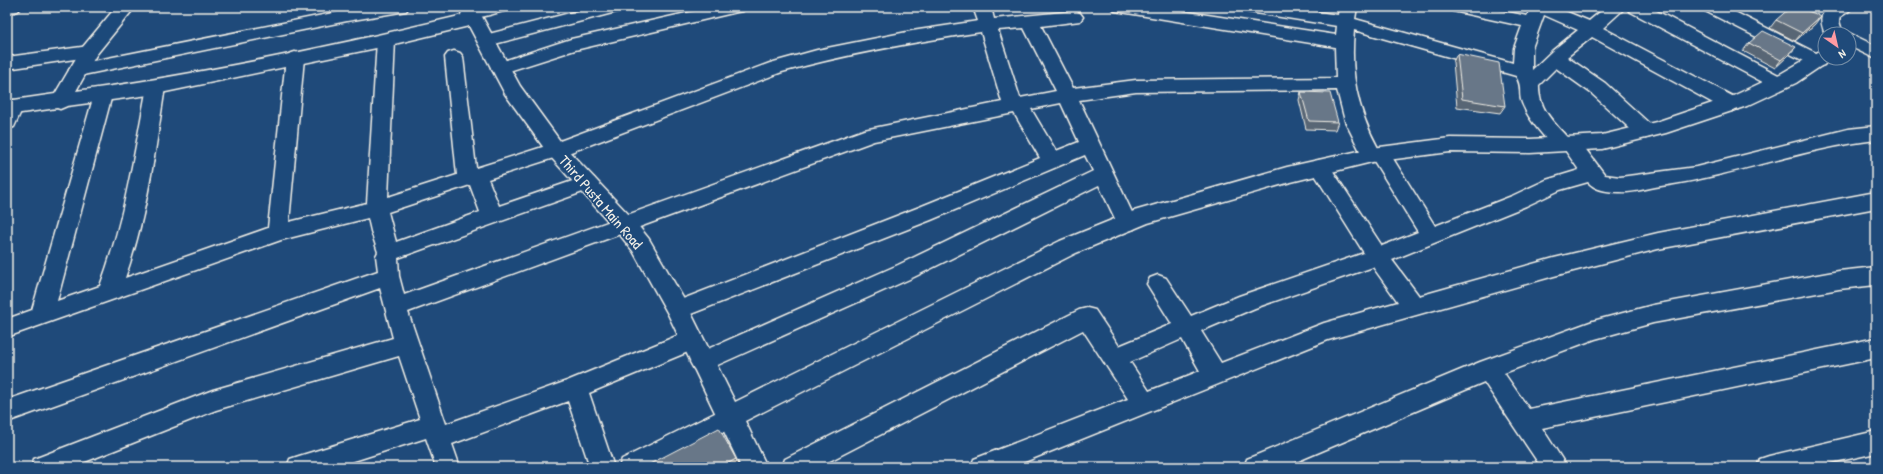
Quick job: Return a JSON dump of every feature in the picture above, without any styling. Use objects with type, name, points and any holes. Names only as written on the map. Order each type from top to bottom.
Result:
[{"type":"street","points":[[7,8],[12,7]]},
{"type":"street","points":[[60,102],[89,52],[127,7]]},
{"type":"street","points":[[78,70],[347,15],[400,7]]},
{"type":"street","points":[[9,112],[60,102],[156,87],[386,40],[461,22],[467,19],[472,10],[498,7]]},
{"type":"street","points":[[487,40],[614,7]]},
{"type":"street","points":[[500,68],[578,44],[737,7]]},
{"type":"street","points":[[1121,7],[1344,42]]},
{"type":"street","points":[[1249,7],[1347,14],[1526,78]]},
{"type":"street","points":[[1459,7],[1537,11],[1591,29],[1731,104]]},
{"type":"street","points":[[1526,78],[1555,58],[1617,7]]},
{"type":"street","points":[[1635,7],[1779,83]]},
{"type":"street","points":[[1711,7],[1817,56]]},
{"type":"street","points":[[1833,26],[1831,14],[1843,7]]},
{"type":"street","name":"Third Pusta Main Road","points":[[472,10],[500,68],[512,89],[556,150],[624,224],[641,245],[678,310],[728,417],[754,467]]},
{"type":"street","points":[[1537,11],[1523,47],[1530,102],[1536,113],[1567,144],[1598,180],[1607,184],[1620,185],[1696,174],[1848,136],[1876,133]]},
{"type":"street","points":[[1347,14],[1343,54],[1345,84],[1353,117],[1376,155],[1432,236]]},
{"type":"street","points":[[985,16],[1016,106],[1052,160]]},
{"type":"street","points":[[7,328],[278,233],[377,208],[556,150],[776,67],[873,45],[985,16],[1030,22],[1074,17]]},
{"type":"street","points":[[1030,22],[1067,95],[1127,223]]},
{"type":"street","points":[[386,40],[377,208],[395,307],[448,467]]},
{"type":"street","points":[[1857,42],[1876,53]]},
{"type":"street","points":[[7,63],[89,52]]},
{"type":"street","points":[[454,57],[472,177],[492,216]]},
{"type":"street","points":[[278,233],[295,58]]},
{"type":"street","points":[[1555,58],[1598,88],[1645,131]]},
{"type":"street","points":[[631,467],[1002,279],[1068,247],[1127,223],[1204,198],[1320,167],[1376,155],[1450,145],[1567,144],[1602,142],[1645,131],[1731,104],[1779,83],[1817,61]]},
{"type":"street","points":[[395,307],[871,135],[1067,95],[1136,86],[1345,84]]},
{"type":"street","points":[[110,292],[123,254],[134,208],[156,87]]},
{"type":"street","points":[[42,315],[103,95]]},
{"type":"street","points":[[678,310],[924,214],[1090,145]]},
{"type":"street","points":[[1320,167],[1378,258],[1414,306]]},
{"type":"street","points":[[1114,358],[1247,302],[1378,258],[1519,201],[1553,185],[1592,173]]},
{"type":"street","points":[[702,362],[906,271],[1104,174]]},
{"type":"street","points":[[7,411],[388,264],[492,216],[587,183]]},
{"type":"street","points":[[983,467],[1324,332],[1554,266],[1658,241],[1876,200]]},
{"type":"street","points":[[1256,467],[1488,369],[1593,330],[1653,314],[1832,281],[1876,276]]},
{"type":"street","points":[[1158,284],[1216,374]]},
{"type":"street","points":[[794,467],[1087,317],[1144,403]]},
{"type":"street","points":[[299,467],[436,431],[575,388],[692,340]]},
{"type":"street","points":[[43,467],[213,400],[406,344]]},
{"type":"street","points":[[1523,421],[1876,348]]},
{"type":"street","points":[[1488,369],[1556,467]]},
{"type":"street","points":[[575,388],[602,467]]},
{"type":"street","points":[[1769,467],[1802,458],[1876,442]]},
{"type":"building","points":[[1791,7],[1801,7],[1821,16],[1802,33],[1776,20]]},
{"type":"building","points":[[1763,31],[1796,47],[1781,60],[1749,43]]},
{"type":"building","points":[[1457,54],[1499,63],[1505,106],[1462,99]]},
{"type":"building","points":[[1301,92],[1330,93],[1338,122],[1309,121]]},
{"type":"building","points":[[719,428],[736,459],[721,467],[644,467]]}]
